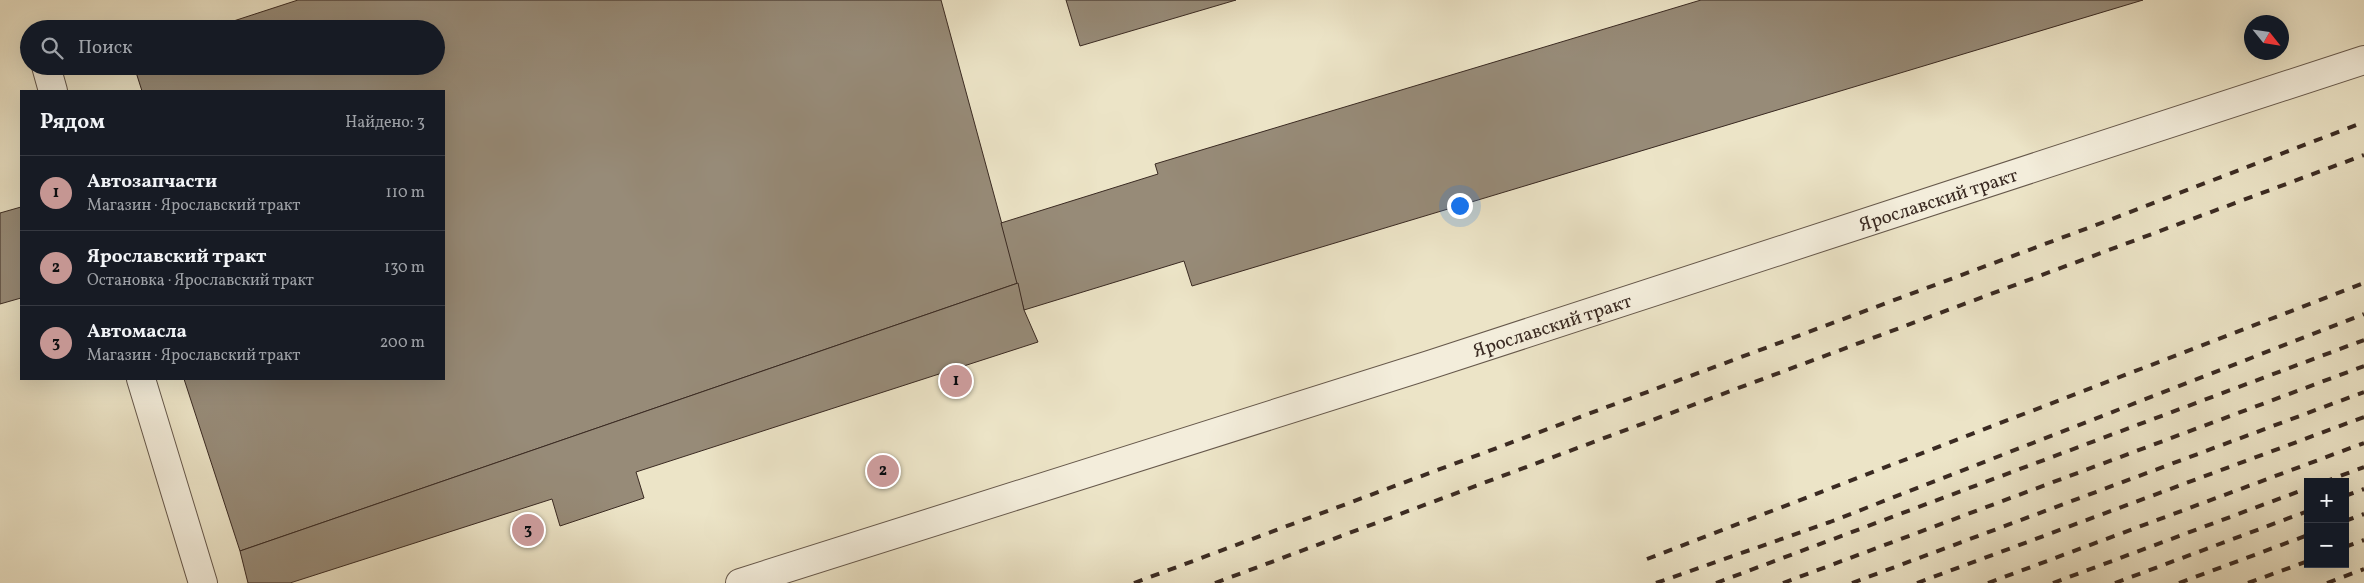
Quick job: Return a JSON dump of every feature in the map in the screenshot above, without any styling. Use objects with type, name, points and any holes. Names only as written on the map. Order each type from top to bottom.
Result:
[{"type":"street","name":"Ярославский тракт","points":[[740,583],[1429,365],[2364,60]]},
{"type":"street","points":[[49,75],[53,90]]},
{"type":"street","points":[[141,380],[203,583]]},
{"type":"building","points":[[298,0],[941,0],[1018,283],[240,551],[184,380],[445,380],[445,90],[142,90],[137,75],[445,75],[445,20],[237,20]]},
{"type":"building","points":[[1066,0],[1236,0],[1080,46]]},
{"type":"building","points":[[1701,0],[2143,0],[1192,286],[1184,261],[1024,310],[1001,223],[1158,174],[1155,164]]},
{"type":"building","points":[[20,207],[20,298],[0,304],[0,213]]},
{"type":"building","points":[[1018,283],[1024,310],[1038,342],[636,472],[644,498],[560,526],[552,499],[290,583],[248,583],[240,551]]},
{"type":"railway","points":[[1134,583],[2104,222],[2364,122]]},
{"type":"railway","points":[[1215,583],[2364,155]]},
{"type":"railway","points":[[1647,559],[2364,283]]},
{"type":"railway","points":[[1656,583],[1830,522],[2364,314]]},
{"type":"railway","points":[[1716,583],[2364,340]]},
{"type":"railway","points":[[1783,583],[2364,366]]},
{"type":"railway","points":[[1852,583],[2364,392]]},
{"type":"railway","points":[[1917,583],[2364,417]]},
{"type":"railway","points":[[1988,583],[2364,443]]},
{"type":"railway","points":[[2335,478],[2364,467]]},
{"type":"railway","points":[[2053,583],[2304,489]]},
{"type":"railway","points":[[2349,495],[2364,489]]},
{"type":"railway","points":[[2115,583],[2304,512]]},
{"type":"railway","points":[[2349,520],[2364,514]]},
{"type":"railway","points":[[2179,583],[2304,536]]},
{"type":"railway","points":[[2349,546],[2364,540]]},
{"type":"railway","points":[[2248,583],[2304,562]]},
{"type":"railway","points":[[2327,583],[2364,569]]},
{"type":"place","name":"Автозапчасти","points":[[956,381]]},
{"type":"place","name":"Ярославский тракт","points":[[883,471]]},
{"type":"place","name":"Автомасла","points":[[528,530]]}]
